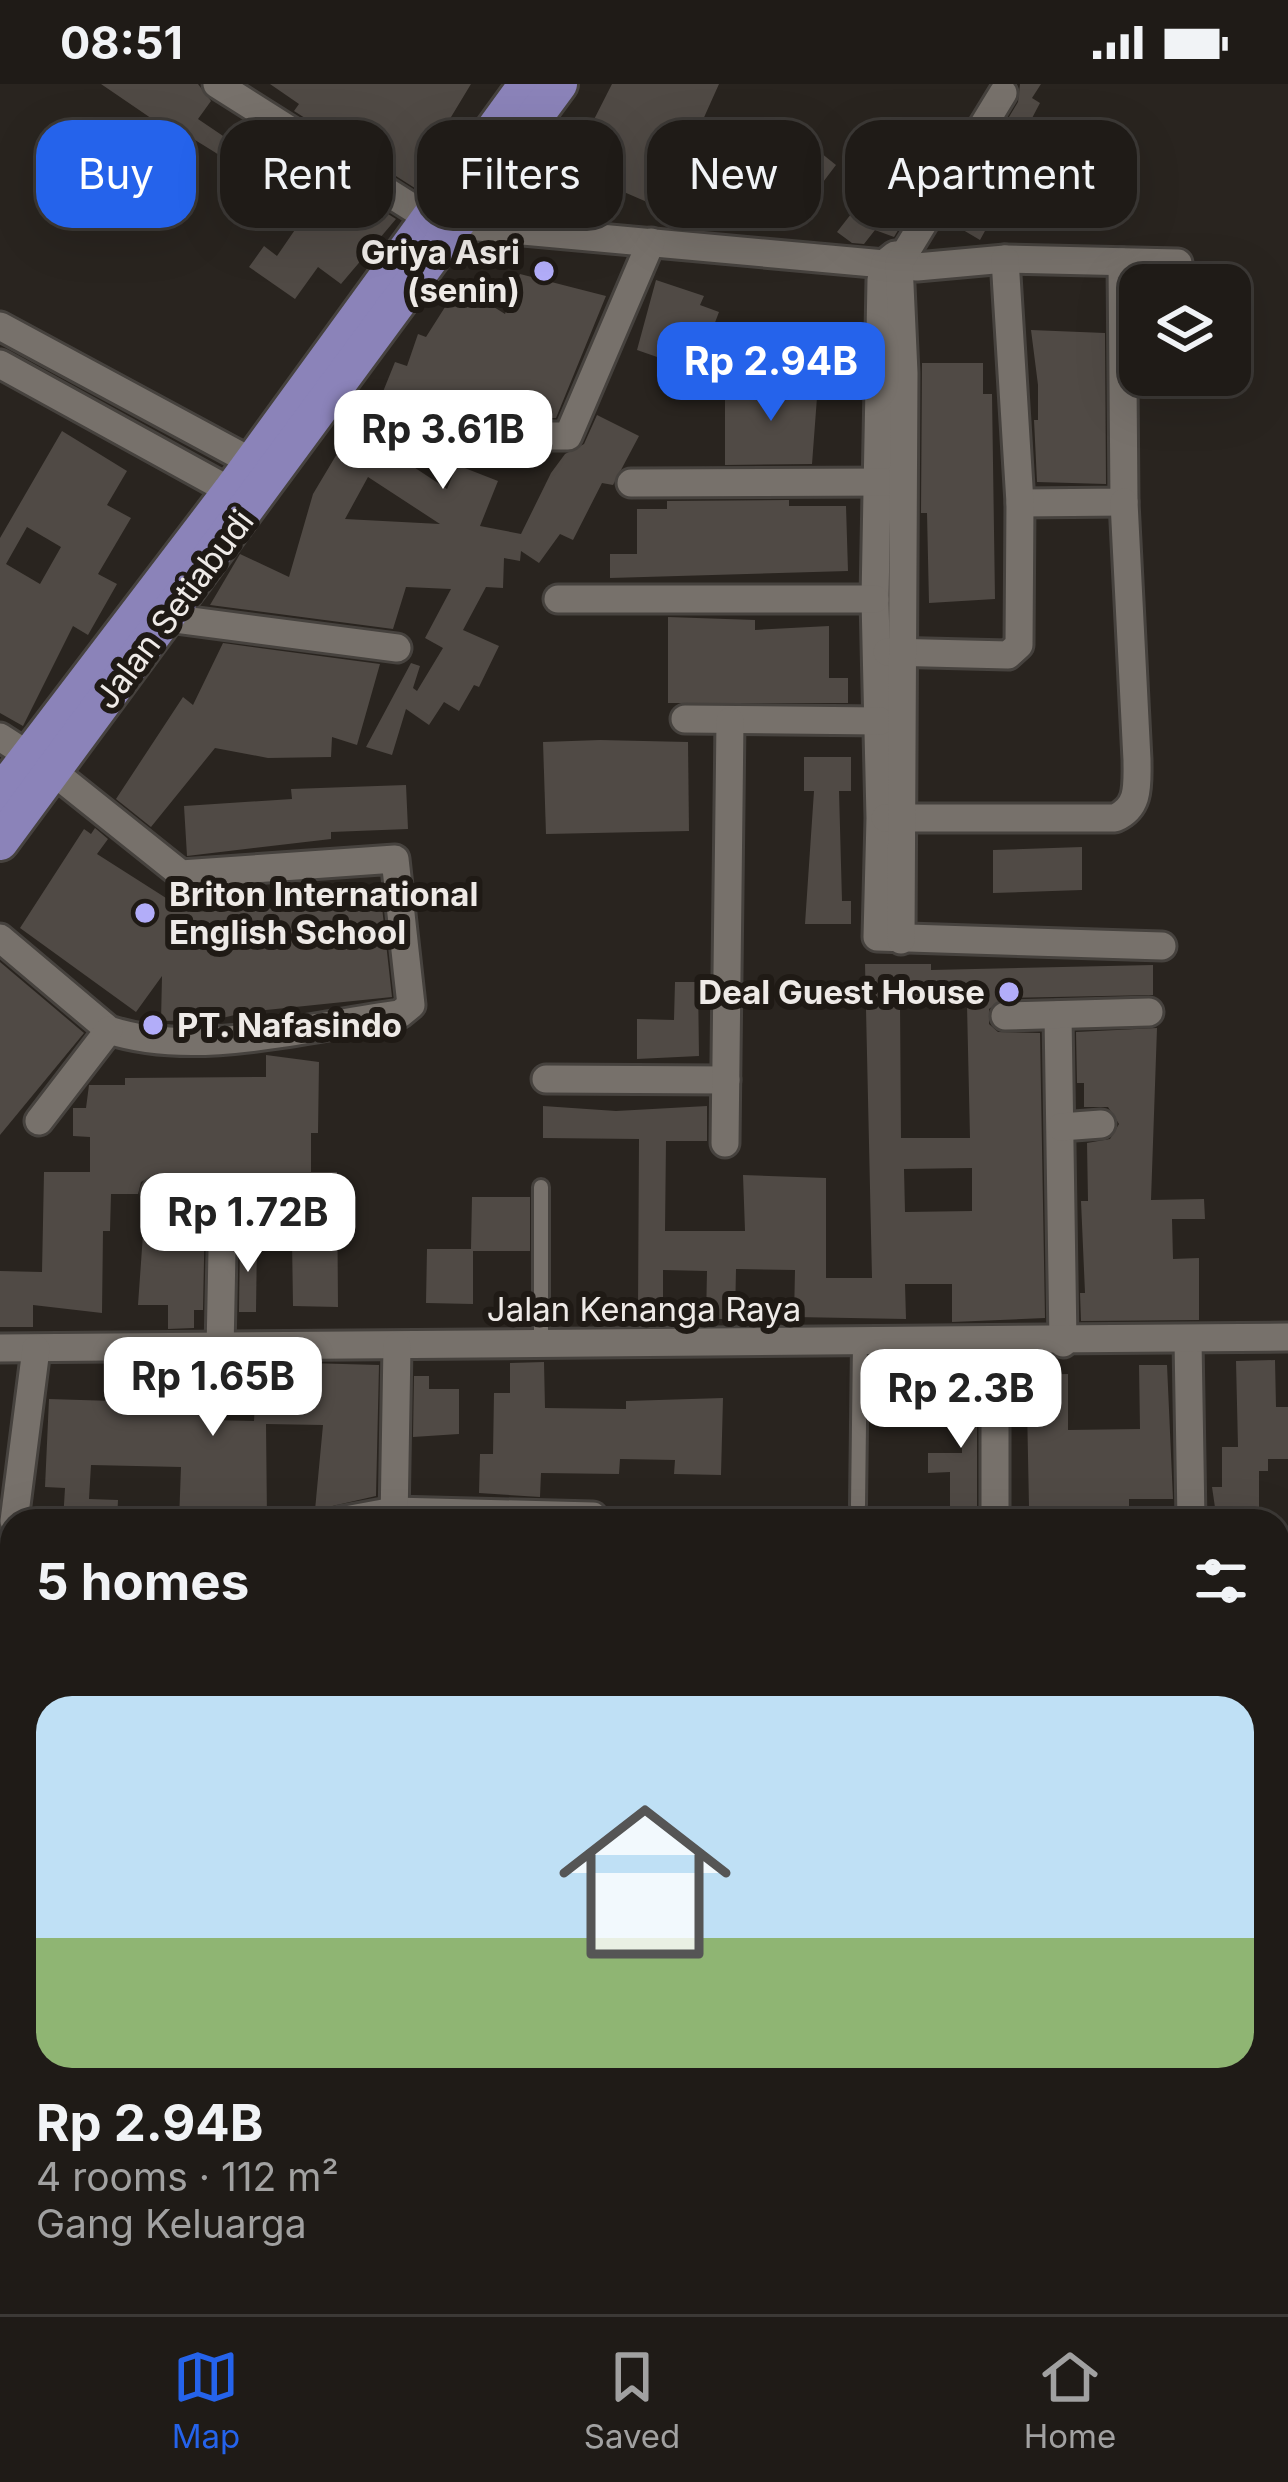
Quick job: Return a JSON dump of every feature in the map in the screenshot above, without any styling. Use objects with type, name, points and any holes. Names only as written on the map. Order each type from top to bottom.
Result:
[{"type":"main road","name":"Jalan Setiabudi","points":[[503,120],[527,84]]},
{"type":"main road","name":"Jalan Setiabudi","points":[[528,120],[560,84]]},
{"type":"main road","name":"Jalan Setiabudi","points":[[0,842],[27,754],[168,618],[252,482],[431,228]]},
{"type":"main road","name":"Jalan Setiabudi","points":[[0,794],[27,754],[252,482]]},
{"type":"street","points":[[217,84],[417,212]]},
{"type":"street","points":[[1003,93],[898,266],[880,373],[891,482],[875,599],[890,652],[880,722],[901,940],[1162,946]]},
{"type":"street","points":[[474,228],[647,250],[898,266],[1005,260],[1178,263]]},
{"type":"street","points":[[481,436],[566,438],[647,250]]},
{"type":"street","points":[[890,652],[1008,655],[1017,649],[1020,503],[1005,260]]},
{"type":"street","points":[[891,818],[1095,819],[1129,812],[1135,800],[1138,760],[1124,502],[1122,262]]},
{"type":"street","points":[[891,818],[891,482],[898,266]]},
{"type":"street","points":[[0,326],[252,482]]},
{"type":"street","points":[[0,364],[252,482]]},
{"type":"street","points":[[631,483],[891,482]]},
{"type":"street","points":[[1020,503],[1124,502]]},
{"type":"street","points":[[558,599],[875,599]]},
{"type":"street","points":[[168,618],[397,648]]},
{"type":"street","points":[[685,719],[880,722]]},
{"type":"street","points":[[725,1143],[730,721]]},
{"type":"street","points":[[0,938],[109,1030],[148,1039],[217,1039],[404,1012],[411,1000],[398,865],[388,857],[181,874],[162,864],[27,754]]},
{"type":"street","points":[[1005,1016],[1149,1012]]},
{"type":"street","points":[[1058,1015],[1063,1343]]},
{"type":"street","points":[[39,1121],[109,1030]]},
{"type":"street","points":[[546,1079],[726,1080]]},
{"type":"street","points":[[1061,1126],[1101,1124]]},
{"type":"street","points":[[156,1192],[211,1193],[223,1201],[220,1350]]},
{"type":"street","name":"Jalan Kenanga Raya","points":[[0,1348],[1063,1343],[1288,1337]]},
{"type":"street","points":[[1188,1340],[1191,1509]]},
{"type":"street","points":[[995,1343],[995,1509]]},
{"type":"street","points":[[394,1509],[398,1346]]},
{"type":"street","points":[[15,1509],[35,1349]]},
{"type":"lane","points":[[780,370],[880,373]]},
{"type":"lane","points":[[541,1187],[541,1345]]},
{"type":"lane","points":[[858,1505],[860,1343]]},
{"type":"building","points":[[101,84],[198,84],[211,101],[198,119],[220,134],[220,156],[196,141],[196,120],[154,120]]},
{"type":"building","points":[[270,84],[471,84],[449,120],[417,120],[417,189],[393,174],[393,120],[308,120],[294,111],[299,104]]},
{"type":"building","points":[[612,84],[719,84],[703,120],[647,120],[647,202],[623,192],[623,120],[594,120]]},
{"type":"building","points":[[1020,84],[1041,84],[1032,98],[1040,103],[1031,120],[1007,120],[1018,102]]},
{"type":"building","points":[[821,153],[836,165],[821,185]]},
{"type":"building","points":[[845,222],[845,228],[899,228],[894,237],[875,230],[864,244],[852,243],[837,232]]},
{"type":"building","points":[[296,228],[388,228],[341,284],[318,267],[295,299],[249,267],[264,246],[277,256]]},
{"type":"building","points":[[960,228],[987,228],[980,240]]},
{"type":"building","points":[[520,274],[606,296],[556,418],[476,419],[478,413],[422,393],[394,454],[447,489],[457,465],[498,481],[480,526],[521,534],[551,473],[565,454],[584,444],[597,415],[639,436],[613,485],[602,483],[573,540],[560,534],[539,563],[521,551],[520,561],[504,558],[503,588],[486,587],[463,630],[499,646],[479,687],[474,685],[459,711],[444,702],[429,725],[406,709],[392,755],[366,747],[411,663],[420,666],[413,688],[417,691],[443,648],[425,638],[451,589],[406,587],[393,629],[210,605],[240,554],[289,577],[313,494],[344,442],[359,451],[395,362],[407,366],[418,334],[426,337],[459,285],[505,314]],"holes":[[[368,477],[440,524],[345,519]]]},
{"type":"building","points":[[656,280],[704,296],[700,305],[719,312],[711,333],[696,328],[683,366],[637,350]]},
{"type":"building","points":[[1031,330],[1105,333],[1106,484],[1037,482],[1034,420],[1038,420],[1038,385]]},
{"type":"building","points":[[922,363],[983,363],[983,394],[992,394],[995,599],[929,603],[927,513],[921,513]]},
{"type":"building","points":[[753,376],[770,376],[785,384],[818,384],[812,464],[725,465],[725,396],[753,396]]},
{"type":"building","points":[[62,431],[127,471],[107,505],[131,518],[98,574],[117,584],[88,635],[73,626],[23,726],[0,713],[0,538]],"holes":[[[27,527],[61,547],[40,584],[6,564]]]},
{"type":"building","points":[[789,500],[789,506],[846,506],[848,571],[610,578],[610,554],[637,554],[637,509],[667,509],[667,501]]},
{"type":"building","points":[[668,617],[755,620],[755,630],[829,626],[829,678],[848,678],[848,703],[668,703]]},
{"type":"building","points":[[223,643],[380,664],[357,745],[332,737],[331,757],[268,758],[215,748],[151,827],[116,799],[183,697],[193,705]]},
{"type":"building","points":[[543,742],[688,742],[689,831],[546,834]]},
{"type":"building","points":[[804,757],[851,757],[851,791],[839,791],[842,901],[851,901],[851,924],[805,924],[814,791],[804,791]]},
{"type":"building","points":[[406,785],[408,829],[331,832],[331,839],[187,856],[184,806],[292,799],[291,789]]},
{"type":"building","points":[[95,828],[108,839],[97,854],[188,912],[277,908],[277,903],[307,900],[306,896],[380,889],[392,997],[247,1012],[214,1020],[161,1021],[162,976],[136,1012],[20,928],[84,829],[91,834]]},
{"type":"building","points":[[1082,847],[1082,890],[993,893],[993,850]]},
{"type":"building","points":[[0,962],[84,1033],[0,1135]]},
{"type":"building","points":[[865,964],[931,964],[931,970],[1153,965],[1153,995],[1004,998],[989,1009],[989,1024],[998,1032],[1040,1033],[1045,1318],[952,1322],[952,1284],[905,1284],[906,1319],[794,1317],[795,1270],[736,1269],[735,1319],[706,1319],[707,1271],[663,1270],[663,1311],[638,1311],[639,1139],[543,1138],[543,1106],[616,1111],[707,1106],[707,1141],[666,1141],[665,1231],[745,1231],[743,1175],[826,1178],[826,1278],[872,1278]],"holes":[[[900,1002],[967,1005],[970,1138],[901,1138]],[[972,1168],[972,1211],[905,1212],[904,1169]]]},
{"type":"building","points":[[675,982],[698,982],[699,1056],[637,1059],[637,1019],[674,1020]]},
{"type":"building","points":[[1157,1028],[1151,1200],[1204,1199],[1205,1219],[1172,1219],[1173,1259],[1199,1258],[1199,1320],[1081,1321],[1080,1293],[1085,1293],[1081,1201],[1088,1201],[1087,1143],[1110,1139],[1119,1124],[1108,1107],[1084,1107],[1084,1083],[1077,1083],[1076,1032]]},
{"type":"building","points":[[266,1055],[319,1062],[318,1133],[311,1133],[311,1172],[337,1172],[338,1307],[293,1306],[291,1174],[156,1174],[141,1182],[138,1194],[111,1194],[110,1231],[103,1231],[102,1313],[33,1305],[33,1327],[0,1327],[0,1271],[42,1272],[44,1172],[90,1172],[90,1137],[73,1136],[73,1108],[86,1108],[89,1085],[125,1085],[125,1078],[266,1077]]},
{"type":"building","points":[[472,1197],[530,1197],[530,1251],[473,1251],[473,1304],[426,1303],[427,1249],[471,1249]]},
{"type":"building","points":[[145,1206],[205,1211],[203,1310],[194,1310],[194,1328],[168,1329],[168,1305],[138,1305]]},
{"type":"building","points":[[240,1238],[257,1238],[256,1312],[239,1312]]},
{"type":"building","points":[[1275,1360],[1276,1407],[1288,1407],[1288,1459],[1268,1459],[1268,1471],[1259,1471],[1259,1509],[1215,1509],[1212,1487],[1222,1487],[1222,1447],[1238,1447],[1236,1361]]},
{"type":"building","points":[[544,1362],[545,1408],[626,1409],[626,1401],[723,1398],[721,1475],[674,1474],[675,1460],[620,1459],[619,1474],[541,1473],[540,1497],[479,1493],[480,1454],[493,1454],[494,1393],[510,1393],[510,1363]]},
{"type":"building","points":[[307,1363],[379,1365],[376,1496],[315,1509],[323,1425],[266,1424],[267,1509],[179,1509],[181,1467],[91,1465],[89,1499],[118,1500],[118,1509],[64,1509],[65,1488],[45,1487],[49,1399],[113,1401],[114,1366],[173,1365],[173,1369],[213,1371],[211,1420],[254,1421],[256,1385],[307,1386]]},
{"type":"building","points":[[1139,1365],[1167,1365],[1173,1499],[1129,1499],[1129,1508],[1029,1507],[1027,1406],[1013,1407],[1013,1375],[1068,1374],[1068,1430],[1140,1429]]},
{"type":"building","points":[[414,1376],[429,1376],[429,1389],[459,1389],[459,1434],[413,1437]]},
{"type":"building","points":[[977,1377],[977,1509],[950,1509],[950,1472],[928,1473],[928,1453],[962,1453],[962,1406],[944,1406],[943,1378]]},
{"type":"place","name":"Griya Asri (senin)","points":[[544,271]]},
{"type":"place","name":"Briton International English School","points":[[145,913]]},
{"type":"place","name":"Deal Guest House","points":[[1009,992]]},
{"type":"place","name":"PT. Nafasindo","points":[[153,1025]]}]
